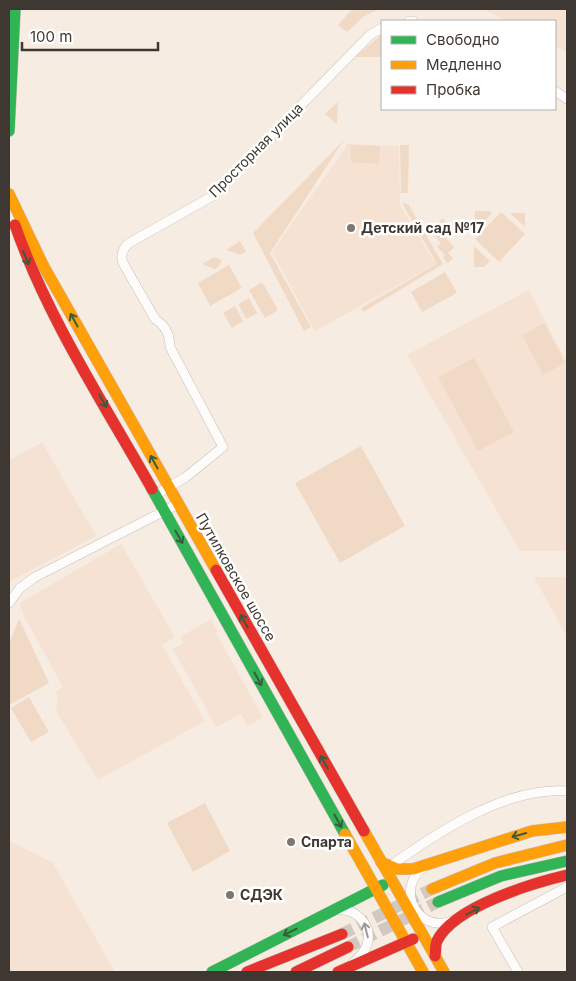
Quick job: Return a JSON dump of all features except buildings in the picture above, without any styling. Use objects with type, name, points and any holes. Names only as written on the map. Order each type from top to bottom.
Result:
[{"type":"main road","points":[[9,131],[15,9]]},
{"type":"main road","name":"Путилковское шоссе","points":[[9,192],[44,267],[444,972]]},
{"type":"main road","name":"Путилковское шоссе","points":[[9,192],[17,231],[33,273],[50,307],[423,972]]},
{"type":"main road","points":[[385,866],[405,870],[428,865],[532,831],[567,827]]},
{"type":"main road","points":[[432,889],[495,863],[567,845]]},
{"type":"main road","points":[[438,902],[501,876],[567,861]]},
{"type":"main road","points":[[436,959],[434,951],[437,938],[454,921],[522,888],[567,875]]},
{"type":"main road","points":[[212,972],[391,880]]},
{"type":"main road","points":[[247,972],[342,934]]},
{"type":"main road","points":[[338,972],[422,935]]},
{"type":"main road","points":[[296,972],[348,948]]},
{"type":"street","name":"Просторная улица","points":[[155,495],[186,477],[223,447],[170,347],[170,337],[161,323],[155,319],[123,263],[122,255],[125,248],[131,242],[211,197],[370,35],[381,29]]},
{"type":"street","points":[[556,92],[567,99]]},
{"type":"street","points":[[9,603],[20,588],[35,577],[178,504]]},
{"type":"street","points":[[385,866],[447,828],[497,803],[551,790],[567,791]]},
{"type":"street","points":[[428,865],[413,878],[410,890],[411,903],[418,914],[428,922],[441,924],[454,921]]},
{"type":"street","points":[[518,972],[492,927],[567,887]]},
{"type":"street","points":[[333,910],[342,909],[358,915],[368,930],[367,946],[349,967]]},
{"type":"shaded area","points":[[352,9],[379,9],[363,17],[347,32],[338,25]]},
{"type":"shaded area","points":[[483,9],[567,9],[567,52],[556,46],[556,20],[505,20]]},
{"type":"shaded area","points":[[381,35],[381,57],[355,57]]},
{"type":"shaded area","points":[[338,102],[337,123],[337,124],[325,114]]},
{"type":"shaded area","points":[[290,120],[293,124],[249,168],[246,165]]},
{"type":"shaded area","points":[[344,140],[270,253],[311,327],[304,331],[253,233]]},
{"type":"shaded area","name":"Детский сад №17","points":[[348,144],[399,146],[400,205],[436,264],[315,331],[272,252]]},
{"type":"shaded area","points":[[351,145],[380,146],[379,164],[351,162]]},
{"type":"shaded area","points":[[400,145],[409,145],[408,193],[401,193]]},
{"type":"shaded area","points":[[402,203],[408,204],[443,264],[363,312],[361,308],[437,264]]},
{"type":"shaded area","points":[[475,211],[491,211],[491,214],[479,227],[475,227]]},
{"type":"shaded area","points":[[501,212],[525,234],[499,262],[475,239]]},
{"type":"shaded area","points":[[510,213],[525,213],[525,227]]},
{"type":"shaded area","points":[[443,218],[454,230],[446,238],[454,247],[448,253],[453,258],[448,263],[443,258],[445,255],[437,247],[441,243],[430,231]]},
{"type":"shaded area","points":[[240,241],[246,252],[240,255],[226,250]]},
{"type":"shaded area","points":[[474,246],[490,261],[484,267],[474,267]]},
{"type":"shaded area","points":[[214,257],[222,260],[215,269],[202,264]]},
{"type":"shaded area","points":[[229,265],[242,288],[210,306],[198,283]]},
{"type":"shaded area","points":[[445,272],[457,293],[422,312],[411,292]]},
{"type":"shaded area","points":[[262,282],[278,310],[265,318],[249,290]]},
{"type":"shaded area","points":[[529,290],[567,363],[567,551],[520,551],[407,355]]},
{"type":"shaded area","points":[[249,298],[257,313],[246,319],[238,304]]},
{"type":"shaded area","points":[[235,306],[243,321],[232,328],[223,313]]},
{"type":"shaded area","points":[[544,323],[565,363],[543,375],[522,335]]},
{"type":"shaded area","points":[[474,358],[514,432],[478,451],[438,377]]},
{"type":"shaded area","points":[[42,442],[96,536],[9,582],[9,461]]},
{"type":"shaded area","points":[[361,446],[405,526],[340,563],[295,483]]},
{"type":"shaded area","points":[[121,544],[175,637],[162,645],[205,721],[98,780],[56,711],[58,698],[56,692],[63,687],[24,616],[20,603]]},
{"type":"shaded area","points":[[534,577],[567,577],[567,637]]},
{"type":"shaded area","points":[[19,619],[49,683],[9,705],[9,643]]},
{"type":"shaded area","points":[[211,619],[218,632],[216,633],[263,717],[248,726],[241,714],[216,727],[173,649],[183,643],[180,637]]},
{"type":"shaded area","points":[[29,697],[49,732],[31,742],[11,708]]},
{"type":"shaded area","points":[[205,803],[230,851],[193,872],[167,823]]},
{"type":"shaded area","points":[[9,841],[53,863],[115,972],[9,972]]},
{"type":"tunnel","points":[[342,934],[432,889]]},
{"type":"tunnel","points":[[348,947],[438,902]]},
{"type":"traffic: fast","points":[[9,131],[15,9]]},
{"type":"traffic: fast","points":[[152,489],[345,834]]},
{"type":"traffic: fast","points":[[438,902],[501,876],[567,861]]},
{"type":"traffic: fast","points":[[212,972],[383,885]]},
{"type":"traffic: slow","points":[[9,194],[44,267],[216,570]]},
{"type":"traffic: slow","points":[[381,862],[397,869],[413,869],[532,831],[567,827]]},
{"type":"traffic: slow","points":[[364,831],[444,972]]},
{"type":"traffic: slow","points":[[345,834],[423,972]]},
{"type":"traffic: slow","points":[[432,889],[495,863],[567,845]]},
{"type":"traffic: jam","points":[[15,225],[28,259],[60,327],[152,489]]},
{"type":"traffic: jam","points":[[216,570],[364,831]]},
{"type":"traffic: jam","points":[[435,956],[437,941],[459,917],[476,907],[515,890],[567,875]]},
{"type":"traffic: jam","points":[[247,972],[342,934]]},
{"type":"traffic: jam","points":[[338,972],[413,939]]},
{"type":"traffic: jam","points":[[296,972],[348,947]]},
{"type":"place","name":"Детский сад №17","points":[[351,228]]},
{"type":"place","name":"Спарта","points":[[291,842]]},
{"type":"place","name":"СДЭК","points":[[230,895]]}]
